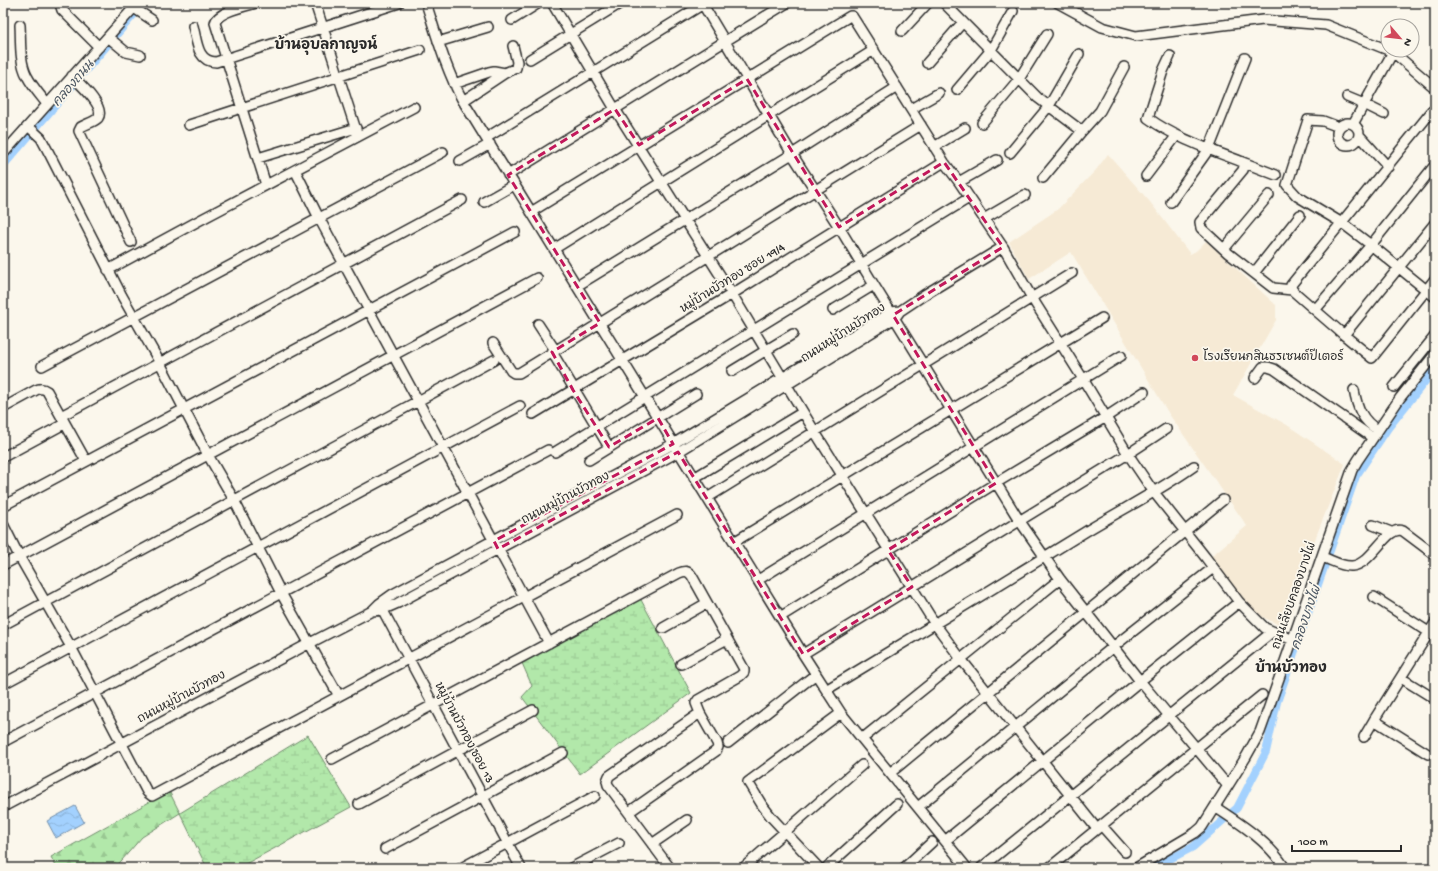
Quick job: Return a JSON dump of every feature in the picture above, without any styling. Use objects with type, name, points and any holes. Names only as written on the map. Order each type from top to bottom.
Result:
[{"type":"street","points":[[64,3],[61,7],[62,10],[99,47]]},
{"type":"street","points":[[256,3],[223,14],[216,20],[216,26],[266,184]]},
{"type":"street","points":[[315,3],[357,132]]},
{"type":"street","points":[[193,26],[198,48],[202,56],[206,60],[216,62],[399,3]]},
{"type":"street","points":[[426,3],[438,42],[454,84],[514,185],[803,654],[841,713],[967,868]]},
{"type":"street","points":[[512,20],[539,3]]},
{"type":"street","points":[[552,3],[615,109],[732,294],[815,432],[935,624],[1015,727],[1044,761],[1069,795],[1099,827],[1126,852]]},
{"type":"street","points":[[530,59],[621,3]]},
{"type":"street","points":[[460,161],[593,72],[703,3],[792,154],[816,190],[874,285],[895,314],[924,365],[1019,520],[1044,557],[1113,647],[1168,716],[1228,786]]},
{"type":"street","points":[[508,175],[787,3]]},
{"type":"street","points":[[902,31],[928,3]]},
{"type":"street","points":[[944,3],[1038,98],[1082,131]]},
{"type":"street","points":[[1058,3],[1102,27],[1136,36],[1263,20],[1326,26],[1380,47]]},
{"type":"street","points":[[3,154],[30,128],[47,104],[74,78],[99,47],[110,38],[137,7],[149,18]]},
{"type":"street","points":[[957,90],[991,50],[1013,11]]},
{"type":"street","points":[[532,212],[747,78],[850,16],[854,17],[934,147],[1003,247],[1032,298],[1128,454],[1153,491],[1239,602],[1265,628],[1293,640]]},
{"type":"street","points":[[927,63],[963,22]]},
{"type":"street","points":[[20,25],[23,65],[26,75],[47,104]]},
{"type":"street","points":[[438,42],[488,27]]},
{"type":"street","points":[[982,123],[1019,79],[1047,34]]},
{"type":"street","points":[[110,38],[126,52],[140,55]]},
{"type":"street","points":[[464,101],[505,73],[516,68],[517,62],[513,46]]},
{"type":"street","points":[[189,125],[420,50]]},
{"type":"street","points":[[554,249],[874,50]]},
{"type":"street","points":[[1010,153],[1050,106],[1079,54]]},
{"type":"street","points":[[1170,56],[1163,71],[1148,118],[1177,135],[1245,164],[1276,175]]},
{"type":"street","points":[[1171,202],[1209,149],[1245,58]]},
{"type":"street","points":[[1353,124],[1389,58]]},
{"type":"street","points":[[1399,58],[1435,88]]},
{"type":"street","points":[[1043,178],[1100,111],[1124,67]]},
{"type":"street","points":[[454,84],[489,72],[505,73]]},
{"type":"street","points":[[74,78],[86,89],[95,103],[100,115],[96,120],[81,127],[79,131],[131,242]]},
{"type":"street","points":[[577,286],[792,154],[897,87]]},
{"type":"street","points":[[911,109],[940,93]]},
{"type":"street","points":[[1347,97],[1384,114]]},
{"type":"street","points":[[108,270],[266,184],[295,170],[357,132],[414,107]]},
{"type":"street","points":[[1292,290],[1292,285],[1432,111]]},
{"type":"street","points":[[1339,127],[1323,121],[1308,120],[1286,185],[1297,196],[1342,223],[1435,297]]},
{"type":"street","points":[[1360,136],[1358,140],[1350,146],[1340,142],[1337,135],[1339,127],[1345,123],[1353,124],[1359,129],[1360,136],[1388,166]]},
{"type":"street","points":[[493,343],[506,364],[514,374],[516,374],[921,125]]},
{"type":"street","points":[[30,128],[41,138],[108,270],[234,500],[281,593],[339,696]]},
{"type":"street","points":[[934,147],[965,128]]},
{"type":"street","points":[[258,158],[357,132]]},
{"type":"street","points":[[1146,176],[1177,135]]},
{"type":"street","points":[[42,366],[443,152]]},
{"type":"street","points":[[959,182],[997,160]]},
{"type":"street","name":"หมู่บ้านบัวทอง ซอย 19/4","points":[[533,414],[732,294],[944,162]]},
{"type":"street","points":[[1245,164],[1243,170],[1200,222],[1201,228],[1224,249],[1273,288],[1292,290],[1372,358],[1435,279]]},
{"type":"street","points":[[1315,310],[1371,245],[1435,165]]},
{"type":"street","points":[[295,170],[549,643]]},
{"type":"street","points":[[484,202],[514,185]]},
{"type":"street","points":[[984,219],[1025,194]]},
{"type":"street","points":[[1224,249],[1269,195]]},
{"type":"street","points":[[3,742],[281,593],[552,451],[644,397],[969,198]]},
{"type":"street","points":[[3,457],[160,363],[462,200]]},
{"type":"street","points":[[1254,273],[1300,215]]},
{"type":"street","points":[[1344,335],[1435,223]]},
{"type":"street","points":[[3,506],[515,232]]},
{"type":"street","name":"ถนนหมู่บ้านบัวทอง","points":[[3,807],[310,643],[381,607],[676,448],[1003,247]]},
{"type":"street","points":[[707,498],[1072,273]]},
{"type":"street","points":[[3,565],[537,278]]},
{"type":"street","points":[[833,310],[874,285]]},
{"type":"street","points":[[734,542],[1102,318]]},
{"type":"street","points":[[538,324],[573,390],[609,447]]},
{"type":"street","points":[[732,372],[793,334]]},
{"type":"street","points":[[1394,387],[1435,336]]},
{"type":"street","name":"ถนนเลียบคลองบางไผ่","points":[[1136,868],[1195,833],[1206,822],[1246,757],[1260,732],[1324,558],[1352,470],[1400,398],[1435,354]]},
{"type":"street","points":[[758,580],[1121,356]]},
{"type":"street","points":[[3,625],[494,360]]},
{"type":"street","points":[[1254,378],[1263,367],[1274,369],[1376,434]]},
{"type":"street","points":[[3,408],[36,390],[43,388],[47,391],[86,461]]},
{"type":"street","points":[[1354,390],[1357,404],[1364,418],[1373,427],[1376,434]]},
{"type":"street","points":[[780,617],[996,483],[1106,417],[1144,392]]},
{"type":"street","points":[[589,460],[696,394]]},
{"type":"street","points":[[3,684],[520,406]]},
{"type":"street","points":[[694,478],[803,412]]},
{"type":"street","points":[[803,654],[1128,454],[1166,429]]},
{"type":"street","points":[[826,690],[1153,491],[1164,486],[1194,466]]},
{"type":"street","points":[[890,773],[1185,533],[1223,500]]},
{"type":"street","points":[[3,524],[19,556],[71,647],[94,694],[147,792],[152,796],[677,514]]},
{"type":"street","points":[[1373,525],[1391,532]]},
{"type":"street","points":[[1324,558],[1349,566],[1360,563],[1366,559],[1391,532],[1397,530],[1401,530],[1435,555]]},
{"type":"street","points":[[918,807],[1113,647],[1213,568]]},
{"type":"street","points":[[332,759],[684,571],[690,573],[744,669],[744,672],[740,676],[698,700],[696,703],[717,743],[718,747],[716,751],[629,812]]},
{"type":"street","points":[[862,739],[1060,578]]},
{"type":"street","points":[[1374,597],[1432,634]]},
{"type":"street","points":[[945,841],[1239,602]]},
{"type":"street","points":[[663,628],[707,603]]},
{"type":"street","name":"หมู่บ้านบัวทอง ซอย 13","points":[[381,607],[521,868]]},
{"type":"street","points":[[1364,737],[1401,678],[1432,634],[1435,624]]},
{"type":"street","points":[[981,868],[1069,795],[1272,632]]},
{"type":"street","points":[[681,664],[727,639]]},
{"type":"street","points":[[728,743],[816,674]]},
{"type":"street","points":[[1401,678],[1435,699]]},
{"type":"street","points":[[1049,868],[1262,695]]},
{"type":"street","points":[[359,804],[533,710]]},
{"type":"street","points":[[670,868],[607,781],[609,776],[700,713]]},
{"type":"street","points":[[819,868],[762,805],[748,782],[841,713]]},
{"type":"street","points":[[1374,720],[1428,754]]},
{"type":"street","points":[[385,849],[563,753]]},
{"type":"street","points":[[743,868],[862,765]]},
{"type":"street","points":[[461,868],[595,796]]},
{"type":"street","points":[[826,868],[897,804]]},
{"type":"street","points":[[1215,807],[1253,833],[1280,860],[1285,868]]},
{"type":"street","points":[[652,844],[687,820]]},
{"type":"street","points":[[904,868],[932,842]]},
{"type":"street","points":[[571,868],[619,843]]},
{"type":"street","points":[[476,860],[481,868]]},
{"type":"highlighted area","points":[[747,79],[839,227],[944,162],[1003,247],[893,315],[996,483],[888,550],[912,587],[803,654],[678,452],[498,549],[494,541],[673,444],[658,418],[609,447],[573,390],[552,352],[600,323],[508,175],[615,109],[639,145]]},
{"type":"shaded area","name":"โรงเรียนกสินธรเซนต์ปีเตอร์","points":[[1108,154],[1150,202],[1190,254],[1196,251],[1206,241],[1276,305],[1276,320],[1233,395],[1287,425],[1345,464],[1317,534],[1286,628],[1254,613],[1209,558],[1247,526],[1169,414],[1071,252],[1029,279],[1009,242],[1058,209],[1096,170]]},
{"type":"green space","points":[[640,598],[691,693],[580,774],[522,697],[532,686],[522,663]]},
{"type":"green space","points":[[308,735],[351,807],[238,868],[207,868],[180,813]]},
{"type":"green space","points":[[169,791],[180,813],[142,837],[115,868],[57,868],[51,857]]},
{"type":"water","points":[[75,806],[84,822],[56,838],[47,821]]},
{"type":"waterway","name":"คลองถนน","points":[[3,166],[144,3]]},
{"type":"waterway","name":"คลองบางไผ่","points":[[1153,868],[1193,847],[1237,808],[1266,752],[1277,702],[1356,476],[1388,428],[1435,369]]},
{"type":"place","name":"โรงเรียนกสินธรเซนต์ปีเตอร์","points":[[1195,358]]},
{"type":"district","name":"บ้านอุบลกาญจน์","points":[[326,46]]},
{"type":"district","name":"บ้านบัวทอง","points":[[1291,669]]}]
